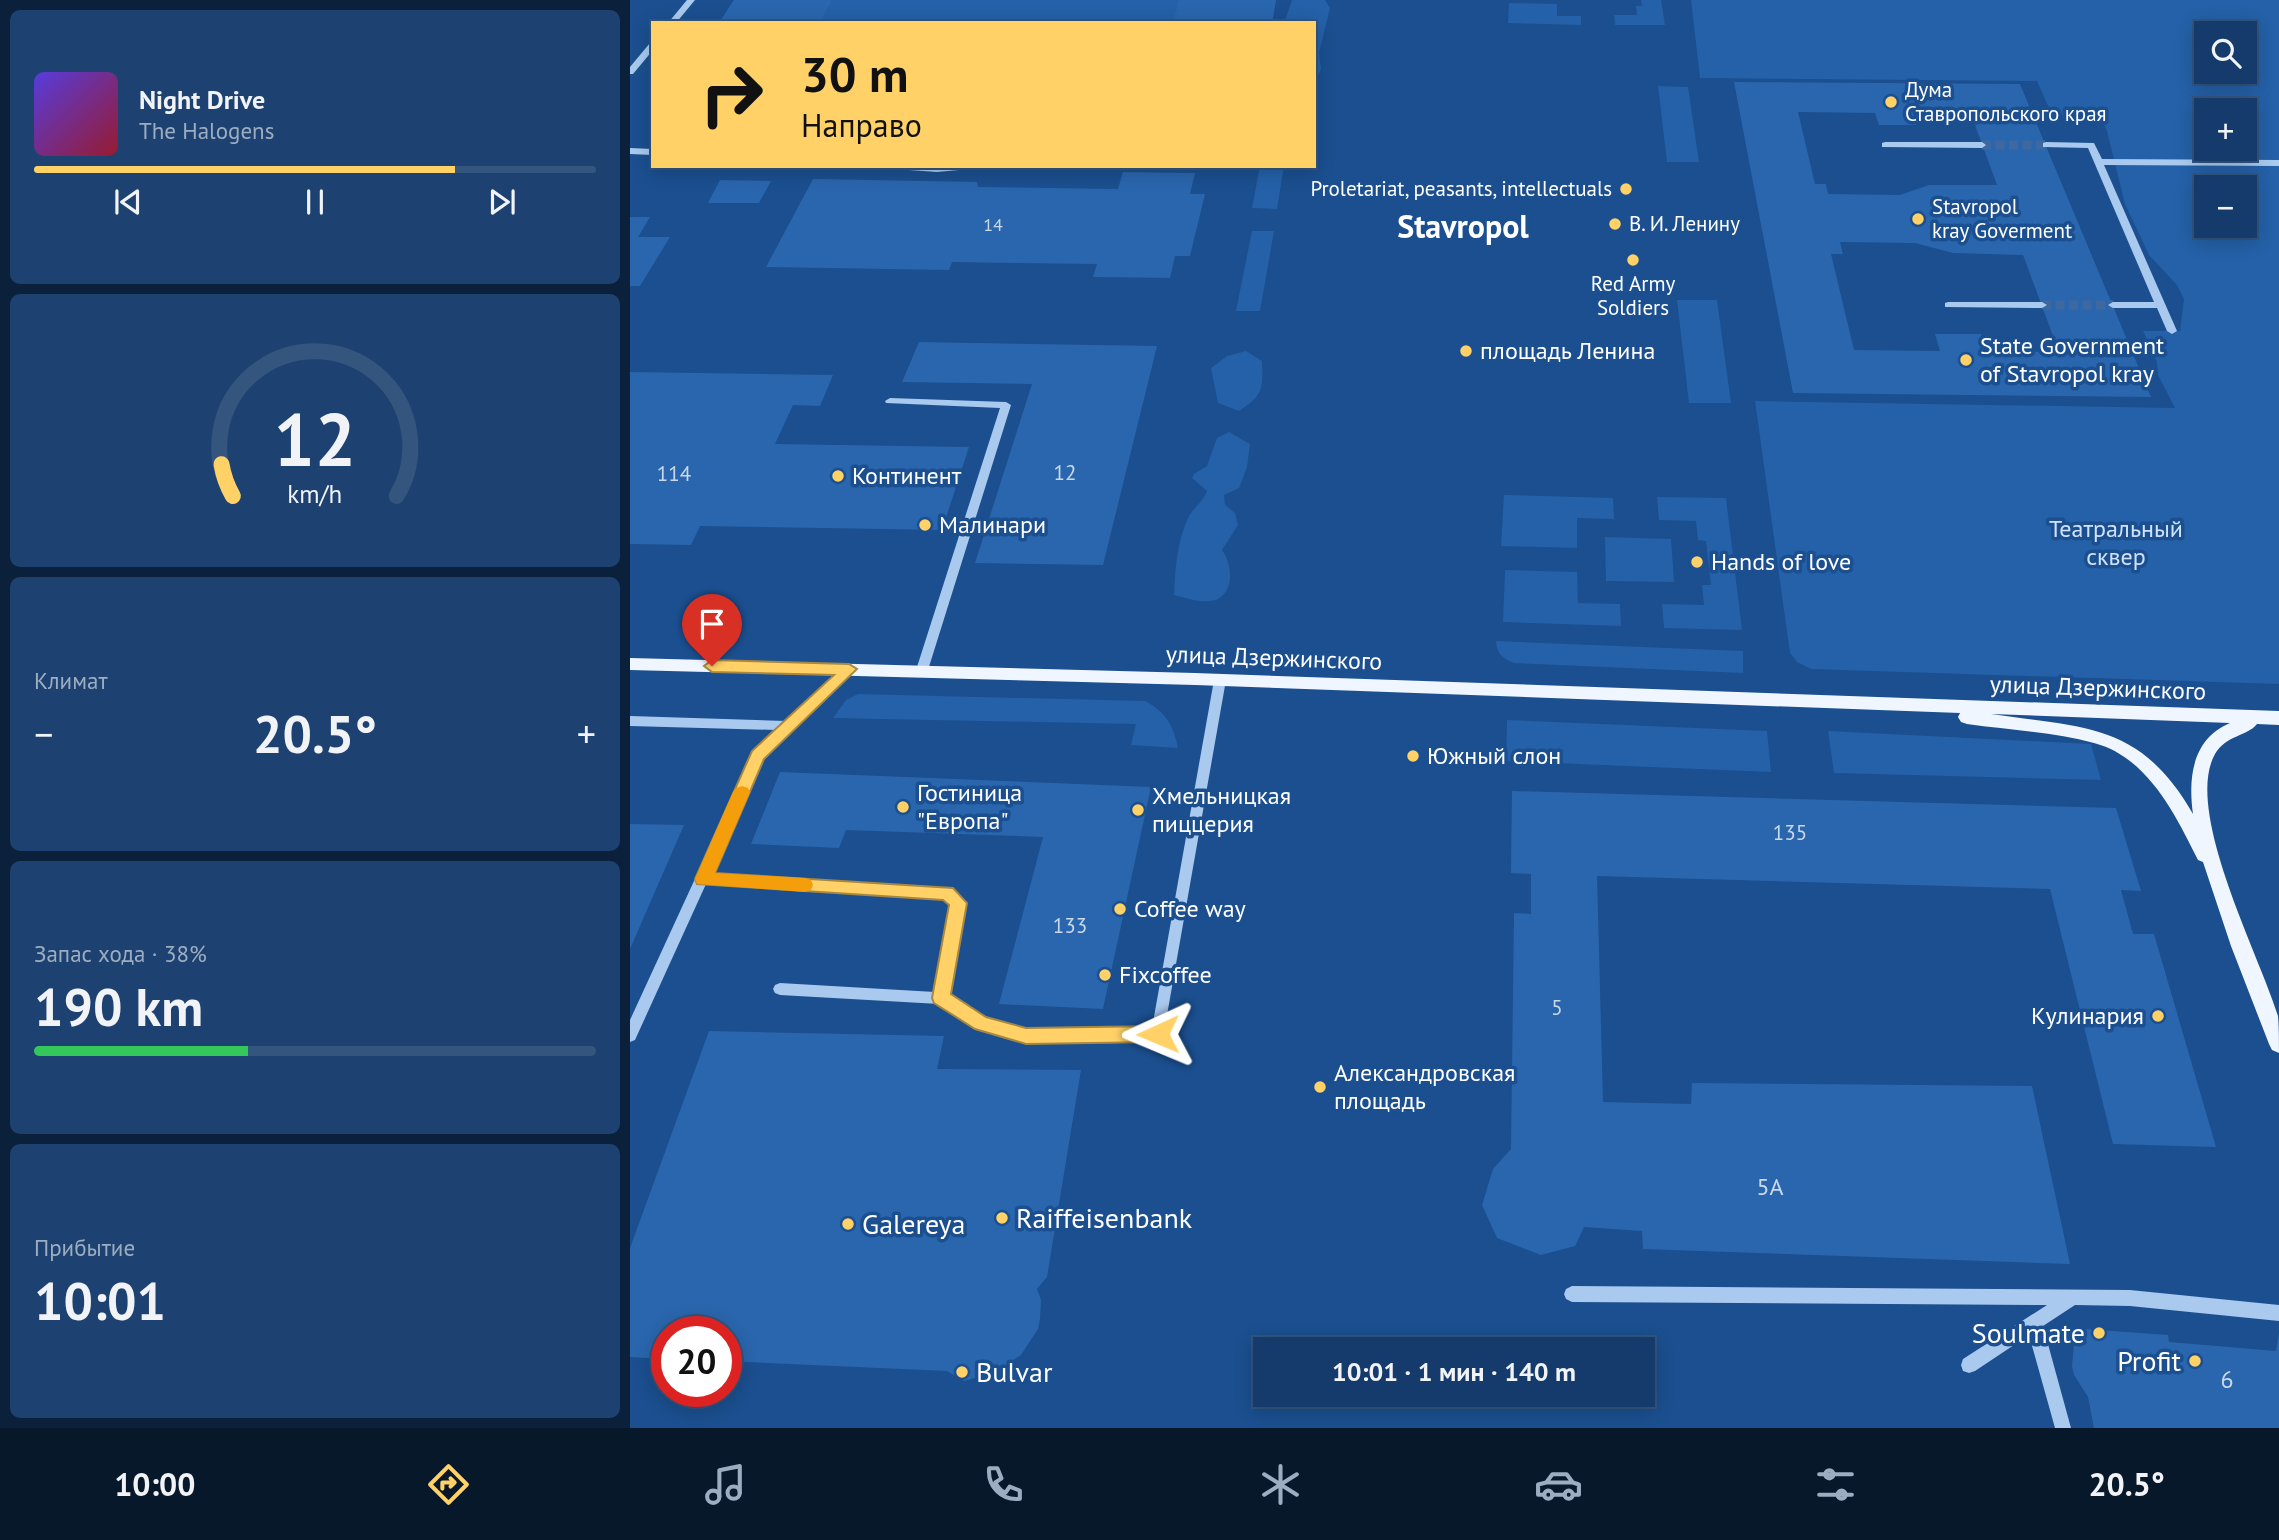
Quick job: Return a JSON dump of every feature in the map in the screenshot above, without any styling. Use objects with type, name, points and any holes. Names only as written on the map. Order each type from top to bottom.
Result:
[{"type":"main road","name":"улица Дзержинского","points":[[630,664],[922,670],[2273,718]]},
{"type":"main road","name":"улица Дзержинского","points":[[1915,706],[2015,726],[2100,737],[2114,743],[2141,759],[2164,781],[2214,870]]},
{"type":"main road","points":[[2273,718],[2229,728],[2210,745],[2200,770],[2201,804],[2214,870],[2279,1044]]},
{"type":"lane","points":[[674,21],[691,0]]},
{"type":"lane","points":[[630,72],[651,47]]},
{"type":"lane","points":[[1885,145],[1982,145]]},
{"type":"lane","points":[[2046,145],[2091,145],[2172,331]]},
{"type":"lane","points":[[630,151],[651,152]]},
{"type":"lane","points":[[2099,162],[2279,163]]},
{"type":"lane","points":[[923,168],[948,168]]},
{"type":"lane","points":[[1948,304],[2042,305]]},
{"type":"lane","points":[[2113,305],[2160,305]]},
{"type":"lane","points":[[890,401],[1006,405],[922,670]]},
{"type":"lane","points":[[630,1036],[704,879],[758,755],[849,669]]},
{"type":"lane","points":[[780,989],[941,998],[981,1024],[1026,1036],[1158,1034],[1220,680]]},
{"type":"lane","points":[[630,720],[789,726]]},
{"type":"lane","points":[[704,879],[947,893],[958,903],[941,998]]},
{"type":"lane","points":[[1572,1294],[2130,1298],[2279,1313]]},
{"type":"lane","points":[[1969,1365],[2072,1298]]},
{"type":"lane","points":[[2034,1323],[2063,1428]]},
{"type":"green space","points":[[734,0],[1276,0],[1272,21],[720,21]]},
{"type":"green space","points":[[1292,0],[1325,0],[1330,8],[1319,53],[1321,69],[1317,77],[1316,21],[1285,21]]},
{"type":"green space","points":[[1641,0],[1661,0],[1665,25],[1615,25],[1614,15],[1637,15],[1636,6],[1642,6]]},
{"type":"green space","name":"Театральный сквер","points":[[1691,0],[2279,0],[2279,684],[1811,669],[1797,662],[1790,653],[1755,401],[2175,408],[2158,375],[2157,362],[2143,331],[2180,331],[2184,299],[2177,285],[2149,255],[2125,204],[2107,131],[2100,115],[2052,115],[2037,81],[1700,78]]},
{"type":"green space","points":[[1509,3],[1557,4],[1557,16],[1581,16],[1581,25],[1508,23]]},
{"type":"green space","points":[[1658,86],[1688,87],[1699,162],[1667,162]]},
{"type":"green space","points":[[1260,168],[1284,168],[1277,209],[1252,208]]},
{"type":"green space","points":[[1252,231],[1274,231],[1260,311],[1236,311]]},
{"type":"green space","points":[[1677,300],[1717,300],[1731,403],[1689,403]]},
{"type":"green space","points":[[1246,351],[1262,361],[1262,384],[1258,395],[1239,411],[1218,403],[1211,368],[1227,356]]},
{"type":"green space","points":[[1229,432],[1250,444],[1247,467],[1239,488],[1224,495],[1225,505],[1235,513],[1238,525],[1222,550],[1228,561],[1230,582],[1224,595],[1213,601],[1174,595],[1181,536],[1190,514],[1207,491],[1192,478],[1207,466],[1217,438]]},
{"type":"green space","points":[[1504,495],[1613,498],[1614,519],[1577,518],[1577,548],[1501,546]]},
{"type":"green space","points":[[1657,497],[1726,498],[1742,630],[1664,628],[1662,604],[1704,605],[1702,585],[1711,585],[1706,541],[1698,540],[1696,521],[1659,520]]},
{"type":"green space","points":[[1605,537],[1671,539],[1674,582],[1606,581]]},
{"type":"green space","points":[[1505,570],[1577,572],[1578,603],[1620,604],[1621,626],[1503,622]]},
{"type":"green space","points":[[1496,641],[1743,651],[1743,673],[1514,663],[1501,655]]},
{"type":"green space","points":[[858,694],[1145,701],[1168,720],[1178,748],[1131,745],[1136,724],[833,718],[846,700]]},
{"type":"green space","points":[[1507,720],[1767,731],[1771,772],[1506,761]]},
{"type":"green space","points":[[1828,731],[2091,744],[2101,780],[1834,773]]},
{"type":"building","points":[[734,0],[832,0],[820,21],[720,21]]},
{"type":"building","points":[[1179,0],[1276,0],[1272,21],[1174,21]]},
{"type":"building","name":"Stavropol kray Goverment","points":[[1734,82],[2020,84],[2151,397],[1793,393]],"holes":[[[1798,112],[1875,113],[1879,125],[1916,125],[1913,113],[1971,114],[1997,185],[1929,185],[1900,195],[1828,194],[1826,184],[1815,184]],[[1840,242],[1915,243],[1953,253],[2023,255],[2059,352],[1986,351],[1981,334],[1935,334],[1940,351],[1854,350],[1831,254],[1843,254]]]},
{"type":"building","points":[[1123,172],[1195,173],[1190,194],[1205,194],[1190,256],[1175,256],[1170,278],[1093,277],[1097,264],[952,262],[949,270],[766,267],[813,179],[977,182],[978,187],[1118,189]]},
{"type":"building","points":[[720,180],[771,181],[759,203],[708,203]]},
{"type":"building","points":[[630,217],[650,217],[638,237],[670,237],[640,286],[630,286]]},
{"type":"building","points":[[919,342],[1157,346],[1103,565],[975,563],[1032,384],[902,382]]},
{"type":"building","points":[[630,372],[833,375],[820,406],[793,405],[775,444],[969,447],[942,530],[700,526],[691,545],[630,544]]},
{"type":"building","points":[[780,772],[1151,787],[1103,1009],[999,1004],[1043,837],[846,830],[839,848],[751,844]]},
{"type":"building","points":[[1512,791],[2116,808],[2141,891],[2121,890],[2133,934],[2154,934],[2216,1147],[2113,1144],[2050,889],[1597,876],[1603,1102],[1691,1104],[1692,1083],[2032,1086],[2070,1264],[1643,1249],[1642,1231],[1584,1227],[1575,1246],[1541,1255],[1497,1238],[1482,1205],[1493,1169],[1511,1149],[1514,913],[1531,914],[1531,874],[1511,873]]},
{"type":"building","points":[[630,824],[684,825],[630,949]]},
{"type":"building","name":"Galereya","points":[[709,1031],[944,1036],[937,1069],[1081,1070],[1047,1277],[1037,1289],[1041,1300],[1038,1329],[1021,1355],[993,1373],[964,1381],[947,1371],[742,1362],[742,1316],[651,1316],[651,1358],[630,1357],[630,1248]]},
{"type":"building","points":[[2084,1329],[2168,1335],[2169,1342],[2276,1351],[2279,1332],[2279,1428],[2094,1428],[2088,1397],[2074,1375],[2072,1366],[2074,1344]]},
{"type":"tunnel","points":[[1982,145],[2046,145]]},
{"type":"tunnel","points":[[2042,305],[2113,305]]},
{"type":"slow traffic","points":[[742,792],[704,879],[805,885]]},
{"type":"place","name":"Дума Ставропольского края","points":[[1891,102]]},
{"type":"place","name":"Proletariat, peasants, intellectuals","points":[[1626,189]]},
{"type":"place","name":"Stavropol kray Goverment","points":[[1918,219]]},
{"type":"place","name":"В. И. Ленину","points":[[1615,224]]},
{"type":"place","name":"Red Army Soldiers","points":[[1633,260]]},
{"type":"place","name":"площадь Ленина","points":[[1466,351]]},
{"type":"place","name":"State Government of Stavropol kray","points":[[1966,360]]},
{"type":"place","name":"Континент","points":[[838,476]]},
{"type":"place","name":"Малинари","points":[[925,525]]},
{"type":"place","name":"Hands of love","points":[[1697,562]]},
{"type":"place","name":"Южный слон","points":[[1413,756]]},
{"type":"place","name":"Гостиница \"Европа\"","points":[[903,807]]},
{"type":"place","name":"Хмельницкая пиццерия","points":[[1138,810]]},
{"type":"place","name":"Coffee way","points":[[1120,909]]},
{"type":"place","name":"Fixcoffee","points":[[1105,975]]},
{"type":"place","name":"Кулинария","points":[[2158,1016]]},
{"type":"place","name":"Александровская площадь","points":[[1320,1087]]},
{"type":"place","name":"Raiffeisenbank","points":[[1002,1218]]},
{"type":"place","name":"Galereya","points":[[848,1224]]},
{"type":"place","name":"Soulmate","points":[[2099,1333]]},
{"type":"place","name":"Profit","points":[[2195,1361]]},
{"type":"place","name":"Bulvar","points":[[962,1372]]},
{"type":"district","name":"Stavropol","points":[[1463,227]]},
{"type":"route","points":[[712,666],[849,669],[758,755],[704,879],[947,893],[958,903],[941,998],[981,1024],[1026,1036],[1158,1034]]}]
